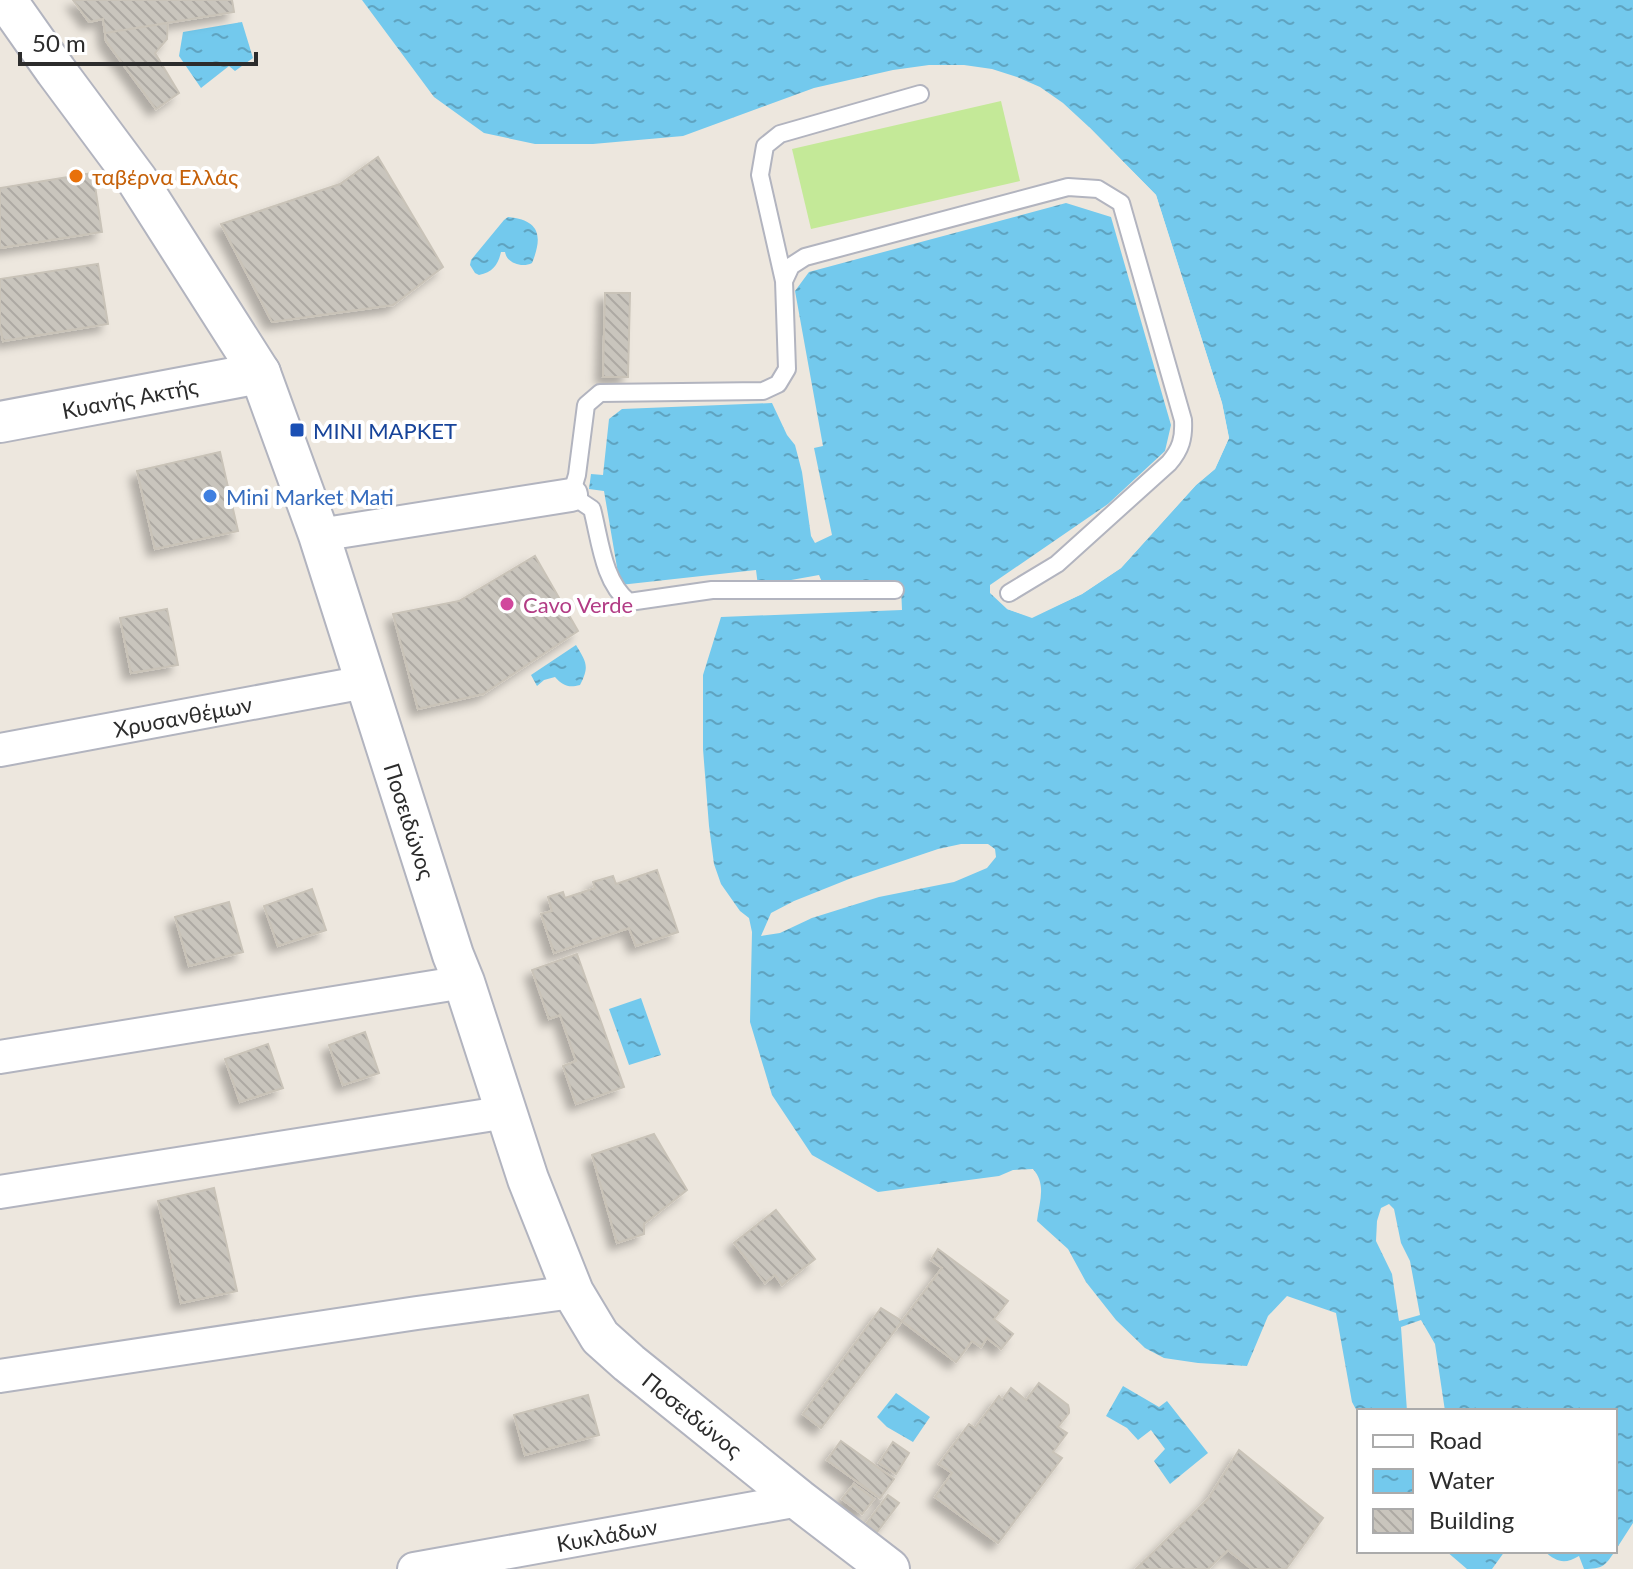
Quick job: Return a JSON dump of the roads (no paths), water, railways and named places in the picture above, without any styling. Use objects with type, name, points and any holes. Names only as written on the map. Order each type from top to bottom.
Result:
[{"type":"street","points":[[0,1],[6,0]]},
{"type":"street","name":"Ποσειδώνος","points":[[6,0],[137,180],[260,373],[319,535],[528,1179],[573,1292],[600,1337],[629,1363],[889,1569]]},
{"type":"street","name":"Κυανής Ακτής","points":[[0,422],[260,373]]},
{"type":"street","points":[[319,535],[571,495]]},
{"type":"street","name":"Χρυσανθέμων","points":[[0,750],[365,682]]},
{"type":"street","points":[[0,1057],[464,982]]},
{"type":"street","points":[[0,1192],[507,1112]]},
{"type":"street","points":[[0,1376],[573,1292]]},
{"type":"street","name":"Κυκλάδων","points":[[414,1569],[799,1500]]},
{"type":"lane","points":[[895,590],[712,590],[629,602],[620,595],[607,567],[592,509],[571,495],[577,475],[586,405],[600,393],[763,391],[778,384],[787,369],[784,281],[760,175],[765,146],[780,134],[920,94]]},
{"type":"lane","points":[[784,281],[791,266],[805,257],[1068,187],[1098,189],[1121,203],[1183,420],[1184,437],[1179,452],[1147,484],[1057,564],[1009,593]]},
{"type":"water","points":[[362,0],[1633,0],[1633,1523],[1617,1548],[1617,1409],[1445,1409],[1435,1344],[1421,1320],[1401,1327],[1407,1409],[1357,1411],[1352,1402],[1336,1313],[1287,1296],[1268,1316],[1247,1366],[1164,1358],[1145,1348],[1116,1320],[1086,1282],[1068,1249],[1037,1221],[1041,1187],[1033,1169],[878,1192],[812,1155],[772,1095],[750,1022],[752,932],[749,918],[740,911],[721,884],[714,864],[703,749],[703,675],[721,617],[902,610],[901,587],[824,587],[819,575],[758,586],[756,570],[620,585],[604,491],[589,489],[591,474],[603,475],[609,419],[622,409],[772,403],[795,445],[811,536],[815,543],[832,535],[814,448],[823,446],[795,291],[809,272],[1066,203],[1111,217],[1171,425],[1165,451],[1108,504],[990,585],[990,593],[1007,609],[1032,617],[1082,594],[1121,568],[1196,485],[1215,469],[1229,438],[1222,403],[1156,195],[1089,127],[1040,87],[992,69],[964,65],[929,65],[893,70],[814,88],[683,136],[593,144],[535,144],[484,133],[434,97]]},
{"type":"water","points":[[242,22],[253,58],[235,71],[229,66],[201,88],[179,56],[183,32]]},
{"type":"water","points":[[508,217],[527,222],[536,231],[537,245],[532,263],[516,264],[505,252],[501,252],[491,270],[479,275],[475,273],[470,265],[471,260]]},
{"type":"water","points":[[576,645],[586,664],[580,685],[566,686],[555,677],[537,686],[531,675]]},
{"type":"water","points":[[641,998],[661,1055],[629,1065],[609,1009]]},
{"type":"water","points":[[1123,1386],[1159,1407],[1167,1401],[1208,1453],[1170,1484],[1154,1461],[1165,1449],[1151,1430],[1138,1440],[1127,1428],[1106,1416]]},
{"type":"water","points":[[896,1393],[930,1417],[913,1442],[887,1427],[877,1417]]},
{"type":"water","points":[[1448,1553],[1504,1553],[1492,1569],[1467,1569]]},
{"type":"water","points":[[1547,1553],[1614,1553],[1603,1566],[1584,1569],[1579,1556],[1569,1561],[1553,1558]]},
{"type":"place","name":"ταβέρνα Ελλάς","points":[[76,176]]},
{"type":"place","name":"ΜΙΝΙ ΜΑΡΚΕΤ","points":[[297,430]]},
{"type":"place","name":"Mini Market Mati","points":[[210,496]]},
{"type":"place","name":"Cavo Verde","points":[[507,604]]}]
